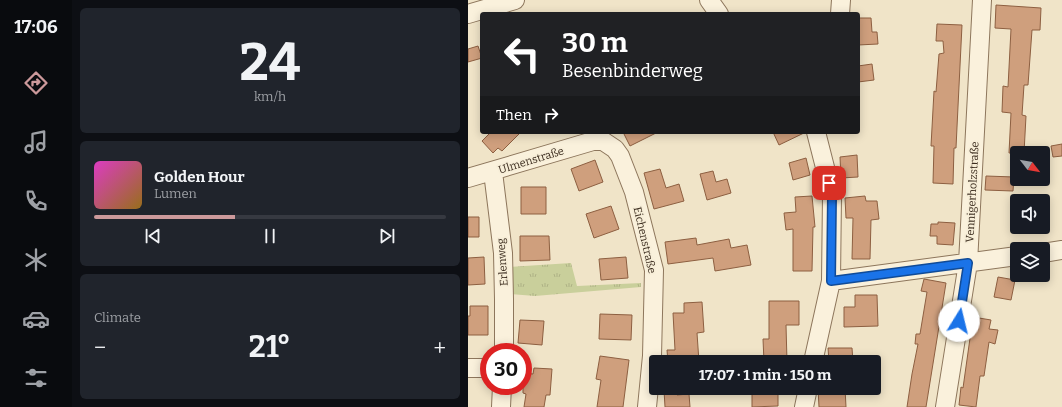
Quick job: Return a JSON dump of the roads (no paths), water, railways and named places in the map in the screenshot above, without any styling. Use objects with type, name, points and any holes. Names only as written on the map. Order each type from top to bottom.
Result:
[{"type":"street","points":[[468,14],[516,0]]},
{"type":"street","points":[[709,0],[718,12]]},
{"type":"street","points":[[840,12],[841,0]]},
{"type":"street","name":"Vennigerholzstraße","points":[[945,407],[968,263],[982,0]]},
{"type":"street","points":[[815,355],[831,281],[832,195],[817,134]]},
{"type":"street","name":"Ulmenstraße","points":[[468,178],[493,172],[593,141]]},
{"type":"street","name":"Eichenstraße","points":[[593,141],[603,142],[614,149],[620,156],[634,192],[654,270],[652,356],[647,407]]},
{"type":"street","name":"Erlenweg","points":[[493,172],[502,253],[504,343]]},
{"type":"street","points":[[1050,252],[1062,250]]},
{"type":"street","points":[[831,281],[1010,257]]},
{"type":"street","points":[[468,368],[480,368]]},
{"type":"street","points":[[501,407],[502,395]]},
{"type":"street","points":[[804,407],[807,395]]}]
